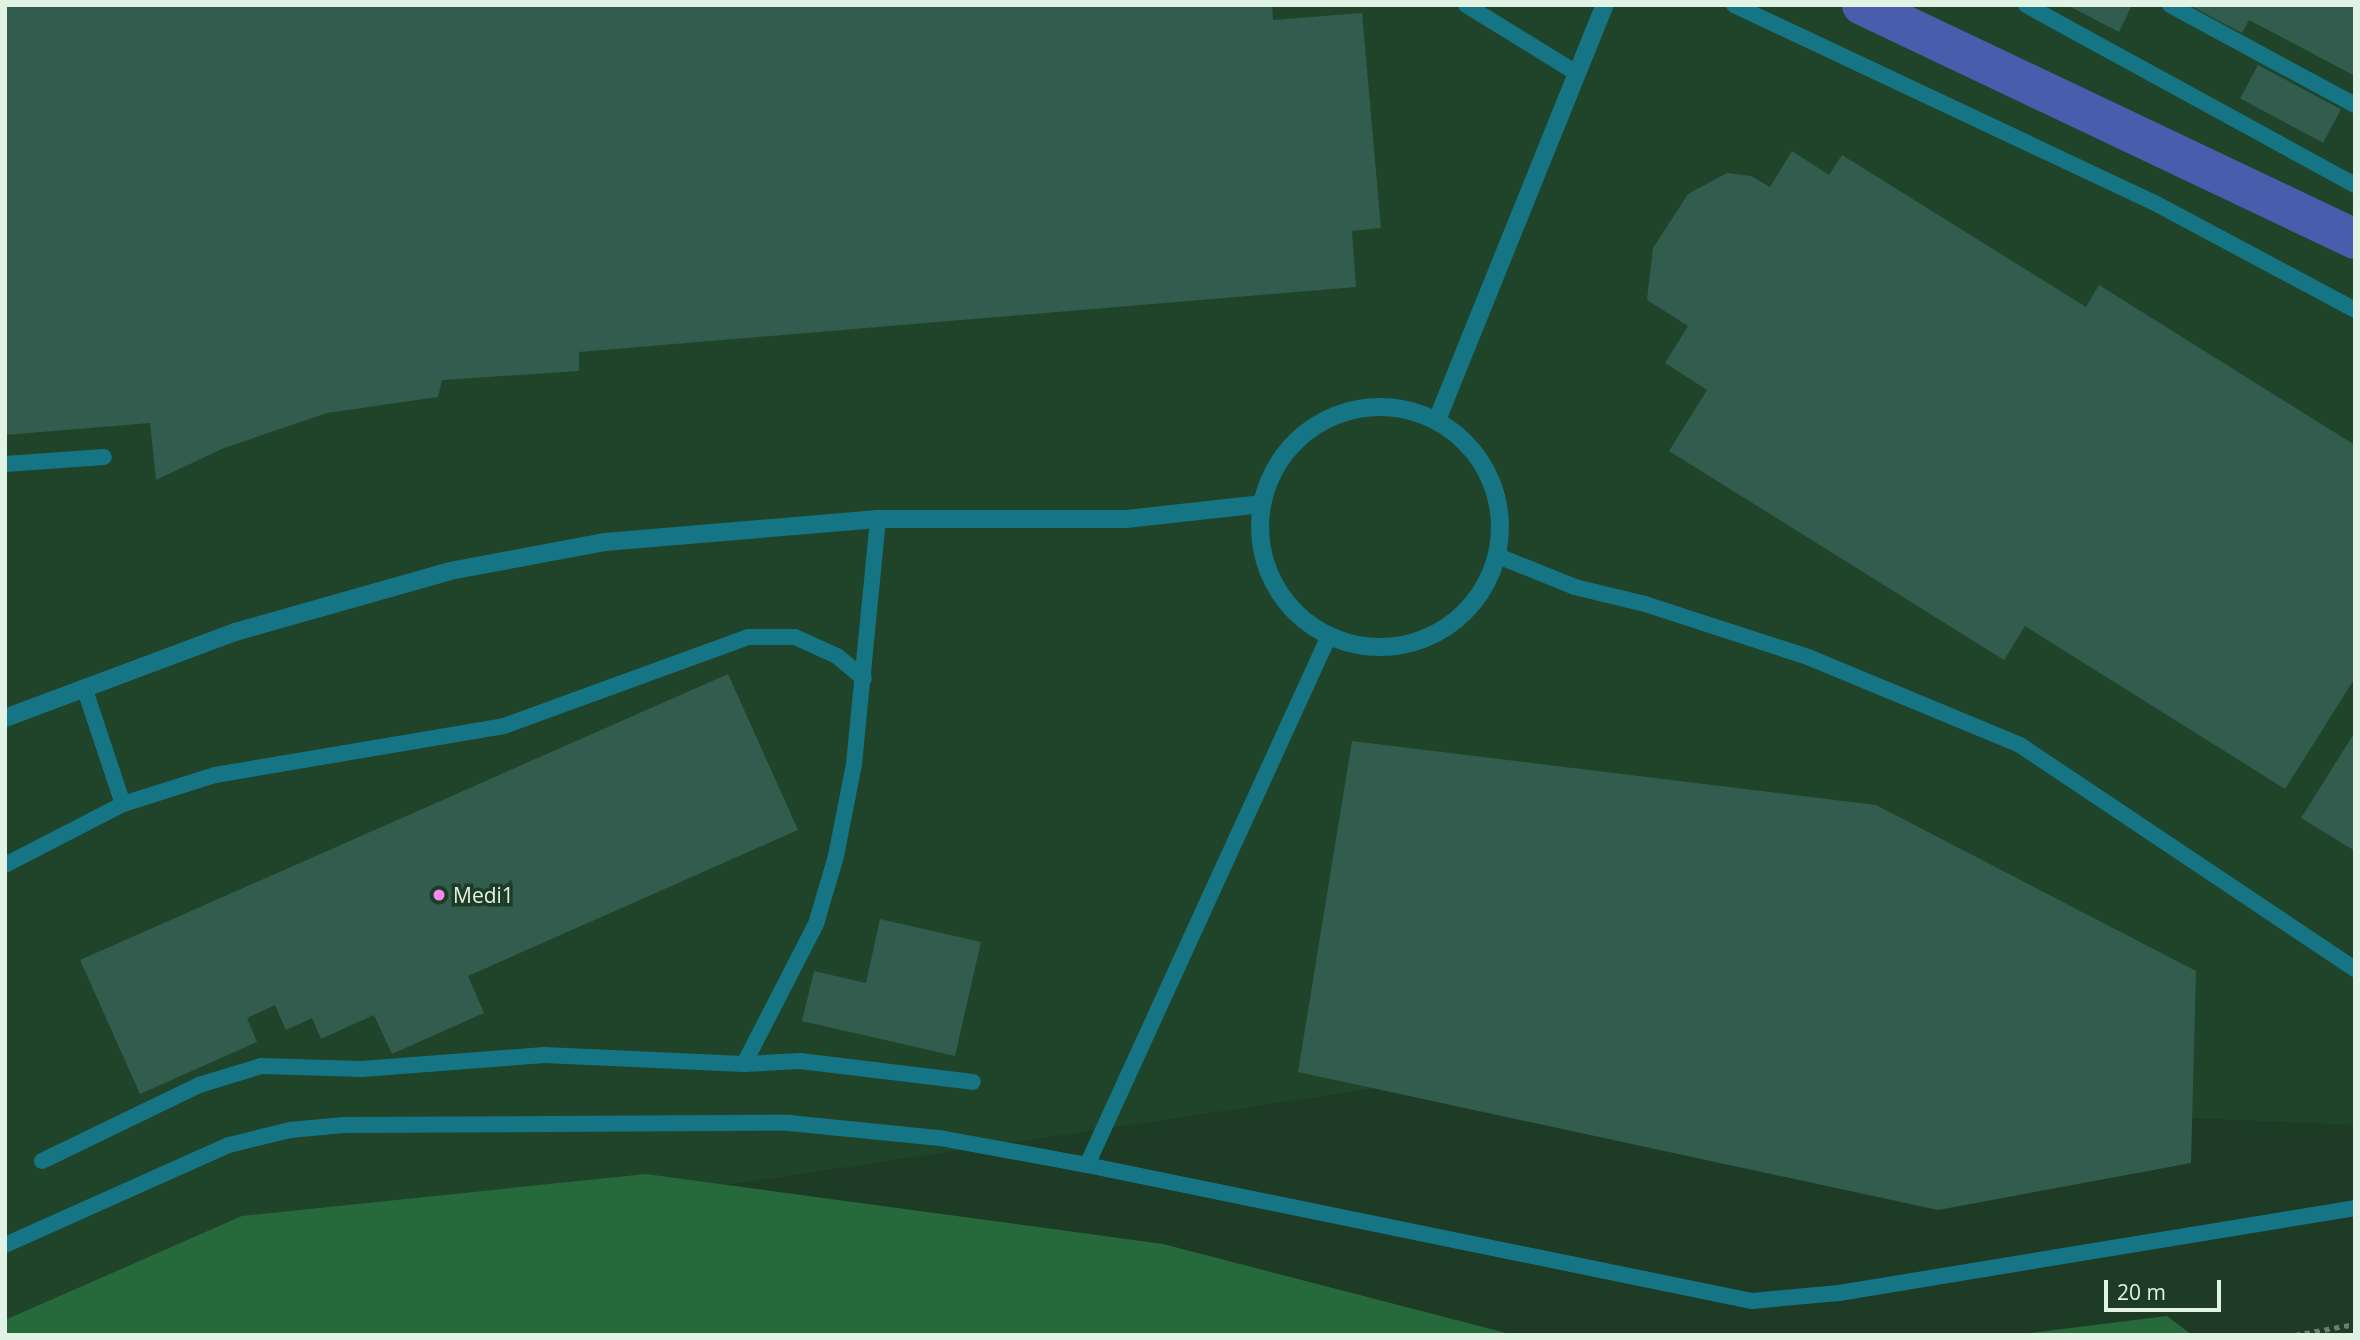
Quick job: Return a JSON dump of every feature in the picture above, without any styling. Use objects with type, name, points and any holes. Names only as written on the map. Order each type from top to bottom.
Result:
[{"type":"street","points":[[1437,420],[1575,72],[1605,5]]},
{"type":"street","points":[[1364,408],[1401,408],[1437,420],[1477,454],[1499,503],[1499,556],[1481,595],[1442,630],[1413,643],[1370,647],[1329,636],[1297,613],[1273,582],[1261,544],[1262,505],[1274,470],[1289,450],[1328,418],[1364,408]]},
{"type":"street","points":[[5,718],[235,632],[450,571],[605,542],[878,519],[1126,519],[1262,505]]},
{"type":"lane","points":[[1466,5],[1575,72]]},
{"type":"lane","points":[[1734,5],[2153,202],[2355,310]]},
{"type":"lane","points":[[2026,5],[2355,185]]},
{"type":"lane","points":[[2170,5],[2355,104]]},
{"type":"lane","points":[[5,464],[104,457]]},
{"type":"lane","points":[[744,1065],[816,924],[839,843],[864,679],[878,519]]},
{"type":"lane","points":[[1499,556],[1575,587],[1645,604],[1808,657],[2020,745],[2355,970]]},
{"type":"lane","points":[[5,865],[123,804],[215,775],[503,726],[748,636],[795,637],[837,656],[864,679]]},
{"type":"lane","points":[[1087,1165],[1329,636]]},
{"type":"lane","points":[[84,687],[123,804]]},
{"type":"lane","points":[[42,1161],[217,1078],[261,1066],[362,1069],[544,1055],[744,1065],[826,1062],[973,1082]]},
{"type":"lane","points":[[5,1245],[229,1145],[290,1130],[344,1125],[789,1123],[940,1138],[1087,1165],[1752,1301],[1839,1293],[2355,1208]]},
{"type":"path","points":[[2295,1335],[2355,1324]]},
{"type":"shaded area","points":[[5,5],[2355,5],[2355,1125],[1397,1085],[205,1263],[5,1327]]},
{"type":"shaded area","points":[[646,1174],[1163,1244],[1514,1335],[5,1335],[5,1320],[242,1216]]},
{"type":"shaded area","points":[[2167,1316],[2192,1335],[2014,1335]]},
{"type":"building","points":[[5,5],[1272,5],[1273,20],[1362,13],[1381,228],[1352,231],[1356,287],[579,352],[579,371],[442,380],[438,397],[327,413],[224,448],[156,480],[150,423],[5,435]]},
{"type":"building","points":[[2067,5],[2132,5],[2119,32]]},
{"type":"building","points":[[2189,5],[2355,5],[2355,76],[2249,20],[2242,33]]},
{"type":"building","points":[[2258,65],[2341,109],[2323,143],[2240,99]]},
{"type":"building","points":[[1792,151],[1829,175],[1842,155],[2086,307],[2099,285],[2355,445],[2355,678],[2285,789],[2025,626],[2004,660],[1669,451],[1707,390],[1665,363],[1688,326],[1647,300],[1653,248],[1688,194],[1727,173],[1751,176],[1770,187]]},
{"type":"building","name":"Medi1","points":[[728,674],[798,830],[468,976],[484,1013],[392,1054],[374,1015],[321,1039],[312,1018],[286,1030],[275,1005],[247,1018],[257,1042],[140,1094],[80,960]]},
{"type":"building","points":[[2355,732],[2355,851],[2301,818]]},
{"type":"building","points":[[1352,741],[1876,805],[2196,971],[2191,1163],[1938,1210],[1298,1072]]},
{"type":"building","points":[[880,919],[981,942],[955,1056],[802,1021],[814,971],[866,983]]},
{"type":"waterway","points":[[1862,5],[2355,239]]},
{"type":"place","name":"Medi1","points":[[439,895]]}]
